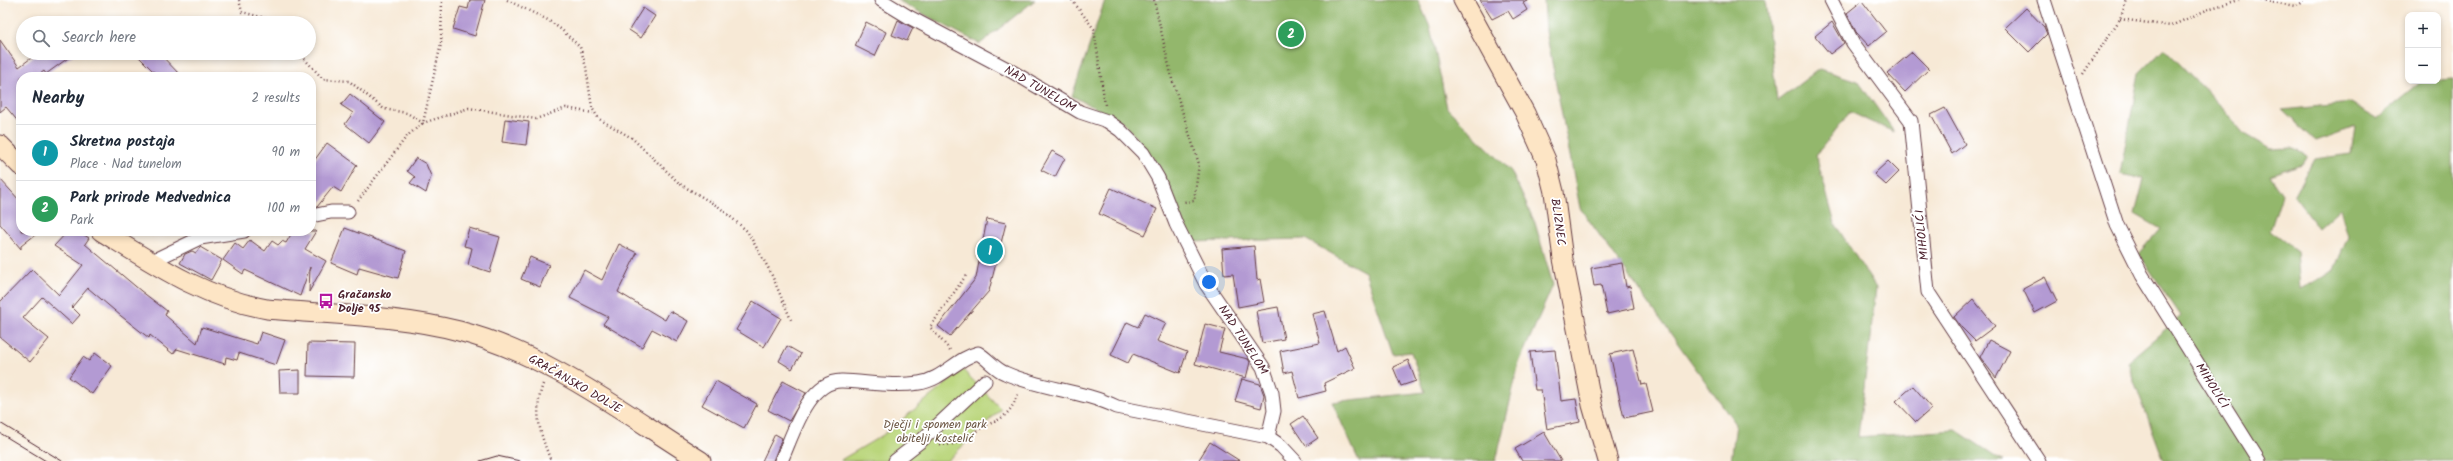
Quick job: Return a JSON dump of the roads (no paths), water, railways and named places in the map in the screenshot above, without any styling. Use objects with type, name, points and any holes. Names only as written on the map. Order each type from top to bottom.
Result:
[{"type":"street","name":"NAD TUNELOM","points":[[881,0],[908,18],[1004,67],[1080,112],[1107,121],[1125,135],[1143,153],[1158,178],[1186,246],[1206,284],[1256,355],[1268,379],[1274,411],[1268,437]]},
{"type":"street","name":"BLIZNEC","points":[[1463,0],[1525,113],[1546,160],[1554,192],[1563,259],[1592,405],[1608,461]]},
{"type":"street","name":"MIHOLIĆI","points":[[1831,0],[1853,43],[1911,121],[1928,292],[2039,461]]},
{"type":"street","name":"MIHOLIĆI","points":[[2044,0],[2074,88],[2117,225],[2142,275],[2259,461]]},
{"type":"street","points":[[0,145],[16,161]]},
{"type":"street","points":[[316,215],[331,212],[348,212]]},
{"type":"street","name":"GRAČANSKO DOLJE","points":[[109,236],[192,286],[244,305],[267,309],[416,322],[483,338],[549,367],[700,461]]},
{"type":"street","points":[[150,262],[200,238],[213,236]]},
{"type":"street","points":[[781,461],[801,416],[816,391],[824,385],[840,381],[896,384],[920,383],[960,363],[969,355],[978,353],[1004,373],[1024,381],[1095,397],[1125,409],[1268,437],[1281,446],[1295,461]]},
{"type":"street","points":[[895,461],[922,440],[985,381]]},
{"type":"tram line","points":[[0,423],[62,461]]},
{"type":"tram line","points":[[0,433],[46,461]]},
{"type":"tram line","points":[[480,461],[497,456],[520,461]]},
{"type":"place","name":"Park prirode Medvednica","points":[[1291,34]]},
{"type":"place","name":"Skretna postaja","points":[[990,251]]},
{"type":"place","name":"Gračansko Dolje 95","points":[[326,301]]},
{"type":"park label","name":"Dječji i spomen park obitelji Kostelić","points":[[935,431]]}]
